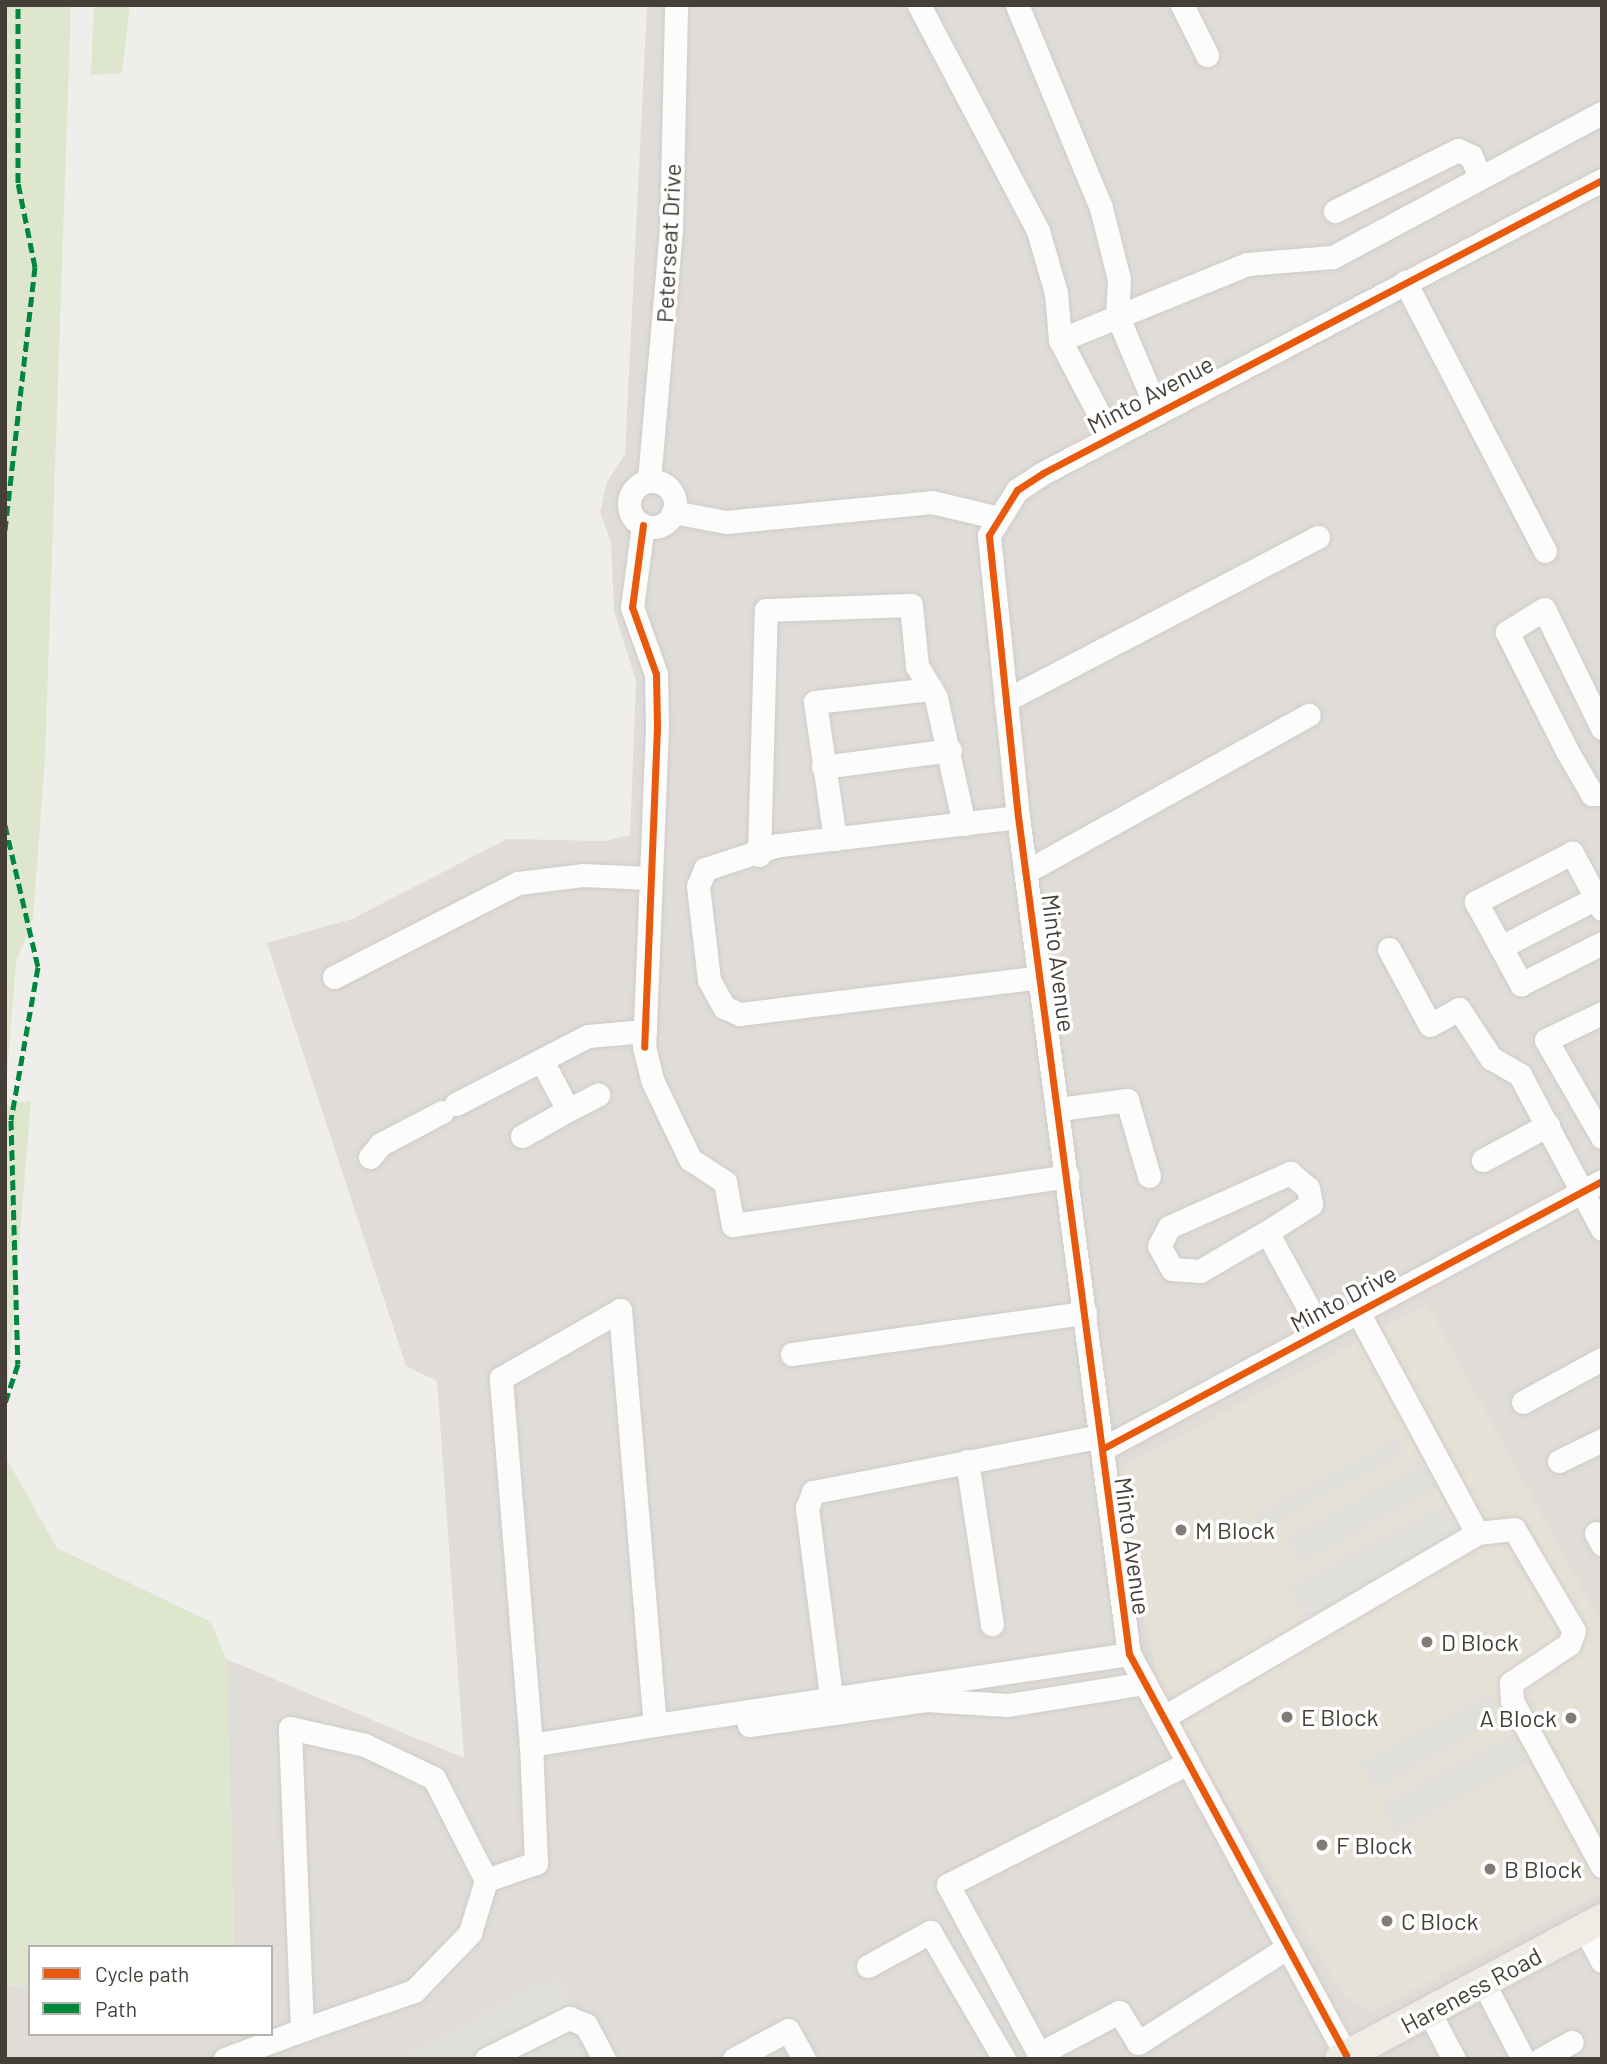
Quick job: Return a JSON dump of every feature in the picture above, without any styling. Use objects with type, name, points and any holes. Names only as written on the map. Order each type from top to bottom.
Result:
[{"type":"main road","name":"Hareness Road","points":[[1343,2057],[1593,1924]]},
{"type":"street","name":"Peterseat Drive","points":[[649,480],[671,231],[676,5]]},
{"type":"street","points":[[919,5],[1038,231],[1056,293],[1060,341],[1111,437]]},
{"type":"street","points":[[1017,5],[1112,241],[1117,315],[1158,412]]},
{"type":"street","points":[[1182,5],[1207,55]]},
{"type":"street","points":[[1060,341],[1117,315],[1247,264],[1334,257],[1602,113]]},
{"type":"street","points":[[1335,211],[1458,150],[1471,156],[1480,177]]},
{"type":"street","name":"Minto Avenue","points":[[1343,2057],[1288,1947],[1129,1654],[1059,1109],[1018,817],[988,564],[995,517],[1017,490],[1158,412],[1602,180]]},
{"type":"street","points":[[1405,282],[1545,551]]},
{"type":"street","points":[[649,480],[670,490],[673,512],[664,523],[643,526],[631,516],[628,501],[635,487],[649,480]]},
{"type":"street","points":[[673,512],[726,522],[932,502],[995,517]]},
{"type":"street","points":[[643,526],[632,607],[656,674],[644,1039],[652,1080],[690,1159],[725,1182],[733,1225],[1067,1176]]},
{"type":"street","points":[[1006,700],[1318,537]]},
{"type":"street","points":[[759,855],[766,610],[911,604],[917,666],[930,689],[950,750],[964,824]]},
{"type":"street","points":[[1602,728],[1544,609],[1507,632],[1567,751],[1592,794],[1602,794]]},
{"type":"street","points":[[835,839],[815,702],[930,689]]},
{"type":"street","points":[[1027,871],[1309,715]]},
{"type":"street","points":[[823,767],[950,750]]},
{"type":"street","points":[[1018,817],[778,845],[759,855],[705,869],[698,886],[710,989],[731,1012],[1040,977]]},
{"type":"street","points":[[1501,947],[1599,903],[1572,853],[1476,902],[1521,984],[1602,943]]},
{"type":"street","points":[[334,977],[517,883],[583,875],[651,878]]},
{"type":"street","points":[[1389,949],[1430,1025],[1459,1009],[1491,1058],[1520,1076],[1548,1125],[1592,1186],[1602,1229]]},
{"type":"street","points":[[1602,1013],[1546,1041],[1602,1138]]},
{"type":"street","points":[[370,1157],[381,1144],[600,1032],[644,1039]]},
{"type":"street","points":[[542,1061],[568,1110]]},
{"type":"street","points":[[522,1136],[598,1095]]},
{"type":"street","points":[[1059,1109],[1127,1100],[1149,1177]]},
{"type":"street","points":[[1483,1160],[1548,1125]]},
{"type":"street","points":[[1290,1173],[1308,1188],[1311,1204],[1267,1232],[1200,1271],[1172,1269],[1158,1246],[1170,1227],[1290,1173]]},
{"type":"street","name":"Minto Drive","points":[[831,1696],[807,1508],[813,1492],[967,1461],[1101,1442],[1321,1331],[1592,1186]]},
{"type":"street","points":[[1267,1232],[1321,1331]]},
{"type":"street","points":[[486,1880],[536,1863],[531,1750],[500,1378],[620,1310],[663,1724]]},
{"type":"street","points":[[1357,1312],[1477,1533]]},
{"type":"street","points":[[792,1354],[1085,1313]]},
{"type":"street","points":[[1523,1402],[1602,1359]]},
{"type":"street","points":[[1559,1461],[1602,1440]]},
{"type":"street","points":[[967,1461],[992,1624]]},
{"type":"street","points":[[1164,1717],[1477,1533],[1514,1529],[1574,1631],[1569,1644],[1511,1683],[1512,1701],[1602,1866]]},
{"type":"street","points":[[531,1750],[663,1724],[831,1696],[994,1678],[1129,1654]]},
{"type":"street","points":[[531,1750],[926,1700],[1008,1705],[1145,1683]]},
{"type":"street","points":[[225,2059],[302,2029],[414,1991],[470,1933],[486,1880],[434,1778],[365,1745],[290,1728],[302,2029]]},
{"type":"street","points":[[1188,1763],[948,1885],[1039,2054],[1119,2012],[1138,2043],[1288,1947]]},
{"type":"street","points":[[1593,1924],[1602,1961]]},
{"type":"street","points":[[868,1966],[930,1932],[1004,2059]]},
{"type":"street","points":[[1484,1984],[1523,2059]]},
{"type":"street","points":[[1429,2012],[1452,2058]]},
{"type":"street","points":[[486,2059],[569,2018],[586,2025],[604,2059]]},
{"type":"street","points":[[734,2059],[788,2029],[804,2059]]},
{"type":"street","points":[[1541,2059],[1572,2042]]},
{"type":"shaded area","points":[[647,5],[1602,5],[1602,2059],[5,2059],[5,1986],[28,1985],[28,2036],[273,2036],[273,1945],[234,1945],[226,1659],[464,1758],[437,1381],[406,1366],[267,943],[352,919],[507,839],[604,841],[630,835],[636,681],[614,611],[611,542],[600,512],[607,482],[625,454]]},
{"type":"shaded area","points":[[1427,1304],[1602,1625],[1602,1892],[1372,2011],[1344,1996],[1161,1691],[1134,1570],[1112,1517],[1112,1472]]},
{"type":"shaded area","points":[[1398,1438],[1406,1451],[1259,1531],[1252,1517]]},
{"type":"shaded area","points":[[1423,1463],[1437,1488],[1303,1562],[1289,1537]]},
{"type":"shaded area","points":[[1444,1505],[1460,1535],[1306,1618],[1289,1587]]},
{"type":"shaded area","points":[[1488,1694],[1502,1719],[1374,1789],[1360,1763]]},
{"type":"shaded area","points":[[1512,1735],[1527,1762],[1396,1832],[1382,1804]]},
{"type":"shaded area","points":[[560,1979],[605,2059],[401,2059],[536,1985]]},
{"type":"green space","points":[[5,5],[71,5],[45,758],[33,919],[16,962],[5,1101]]},
{"type":"green space","points":[[94,5],[130,5],[122,73],[91,75]]},
{"type":"green space","points":[[31,1100],[5,1416],[5,1106]]},
{"type":"green space","points":[[5,1456],[57,1548],[211,1622],[226,1659],[234,1945],[28,1945],[28,1985],[5,1986]]},
{"type":"marked path","points":[[5,530],[35,267],[18,183],[18,5]]},
{"type":"marked path","points":[[5,825],[38,967],[11,1120],[18,1364],[5,1403]]},
{"type":"cycle path","points":[[1346,2055],[1129,1654],[1018,817],[989,535],[1017,490],[1043,473],[1602,180]]},
{"type":"cycle path","points":[[643,525],[632,607],[656,674],[657,727],[644,1047]]},
{"type":"cycle path","points":[[1102,1449],[1602,1181]]},
{"type":"place","name":"M Block","points":[[1181,1530]]},
{"type":"place","name":"D Block","points":[[1427,1642]]},
{"type":"place","name":"E Block","points":[[1287,1717]]},
{"type":"place","name":"A Block","points":[[1571,1718]]},
{"type":"place","name":"F Block","points":[[1322,1845]]},
{"type":"place","name":"B Block","points":[[1490,1869]]},
{"type":"place","name":"C Block","points":[[1387,1921]]}]
